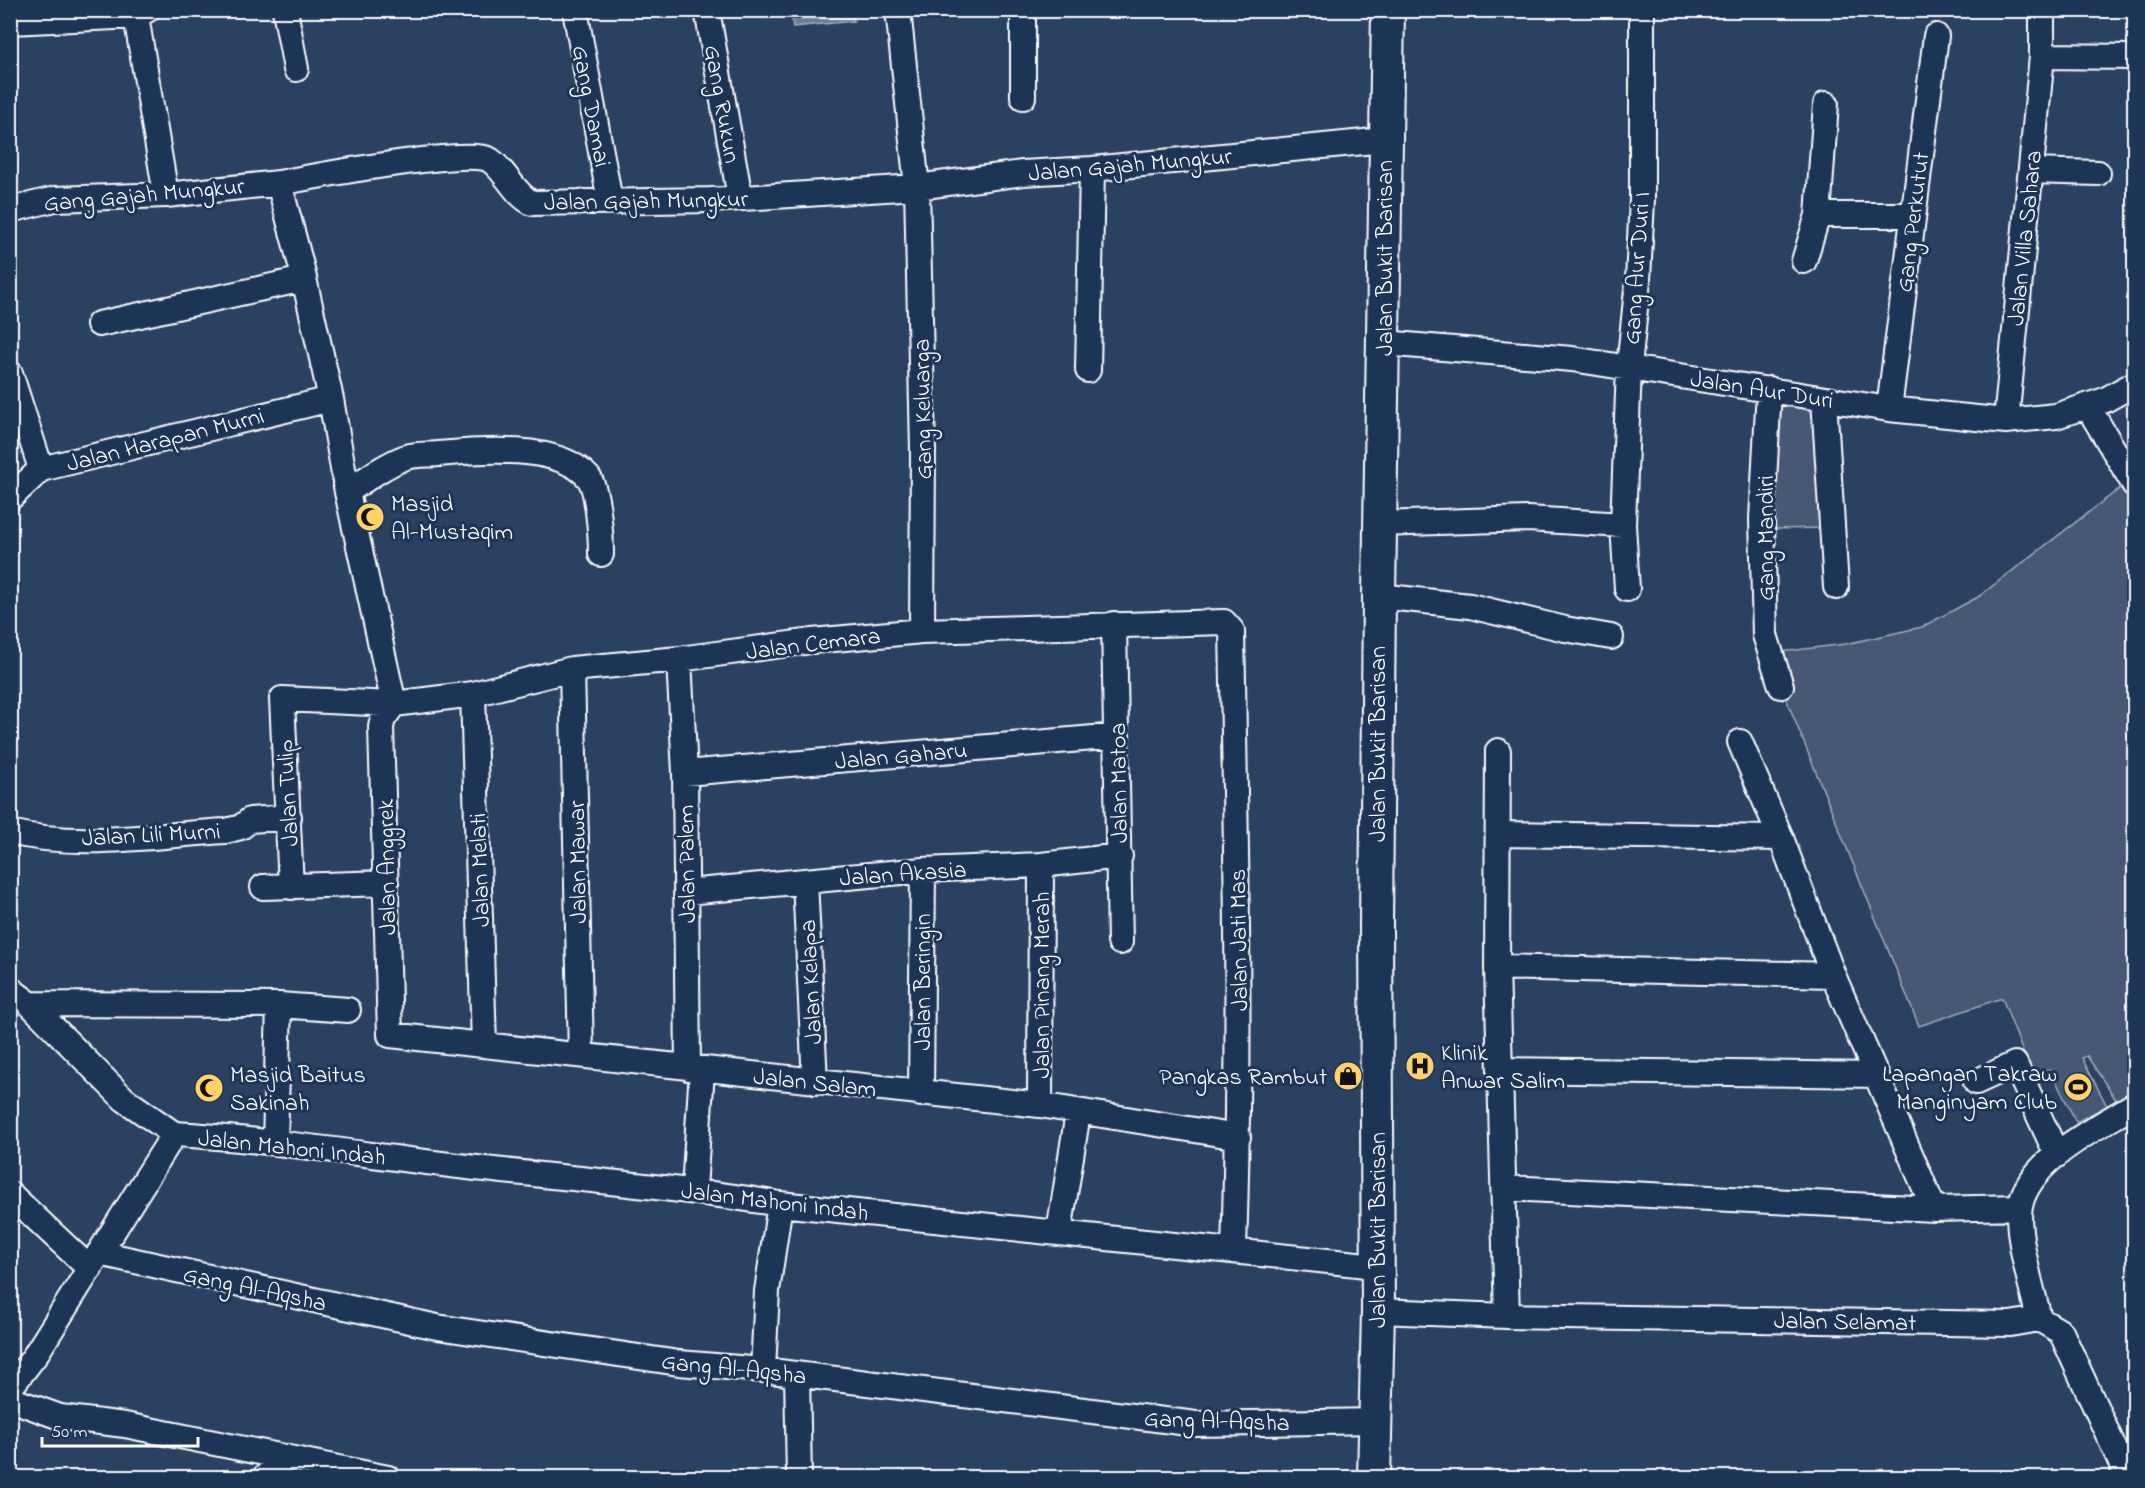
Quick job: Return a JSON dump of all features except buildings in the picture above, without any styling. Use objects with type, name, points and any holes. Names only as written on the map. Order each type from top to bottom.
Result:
[{"type":"main road","name":"Jalan Bukit Barisan","points":[[1374,1478],[1378,1311],[1376,1266],[1379,524],[1384,343],[1384,140],[1388,10]]},
{"type":"street","points":[[285,10],[296,69]]},
{"type":"street","name":"Gang Damai","points":[[575,10],[610,201]]},
{"type":"street","name":"Gang Rukun","points":[[707,10],[740,198]]},
{"type":"street","name":"Gang Keluarga","points":[[898,10],[917,187],[923,450],[922,631]]},
{"type":"street","points":[[1023,10],[1023,97]]},
{"type":"street","name":"Gang Aur Duri I","points":[[1628,590],[1623,525],[1629,367],[1638,280],[1642,199],[1642,10]]},
{"type":"street","name":"Jalan Villa Sahara","points":[[2006,421],[2042,56],[2042,10]]},
{"type":"street","points":[[10,22],[75,15],[142,13],[166,195]]},
{"type":"street","name":"Gang Perkutut","points":[[1889,409],[1936,36]]},
{"type":"street","points":[[2042,56],[2134,57]]},
{"type":"street","points":[[1804,261],[1818,215],[1826,104]]},
{"type":"street","name":"Jalan Gajah Mungkur","points":[[279,183],[393,163],[482,157],[490,160],[532,203],[740,198],[917,187],[1023,173],[1092,169],[1384,140]]},
{"type":"street","points":[[1088,370],[1092,169]]},
{"type":"street","points":[[2031,171],[2098,173]]},
{"type":"street","points":[[279,183],[304,279],[331,399],[347,492],[394,704]]},
{"type":"street","name":"Gang Gajah Mungkur","points":[[10,210],[55,199],[166,195],[279,183]]},
{"type":"street","points":[[1818,215],[1913,215]]},
{"type":"street","points":[[99,324],[304,279]]},
{"type":"street","name":"Jalan Aur Duri","points":[[1384,343],[1572,359],[1889,409],[2006,421],[2056,416],[2088,407],[2134,384]]},
{"type":"street","points":[[10,373],[41,469]]},
{"type":"street","name":"Gang Mandiri","points":[[1768,389],[1762,519],[1765,635],[1780,686]]},
{"type":"street","name":"Jalan Harapan Murni","points":[[10,498],[41,469],[331,399]]},
{"type":"street","points":[[1824,399],[1836,587]]},
{"type":"street","points":[[2088,407],[2134,484]]},
{"type":"street","points":[[347,492],[374,473],[408,457],[470,451],[532,453],[569,462],[590,479],[601,525],[601,554]]},
{"type":"street","points":[[1379,524],[1528,519],[1623,525]]},
{"type":"street","points":[[1379,596],[1470,606],[1565,629],[1611,637]]},
{"type":"street","name":"Jalan Cemara","points":[[282,699],[394,704],[473,694],[572,669],[679,659],[812,641],[922,631],[1224,622],[1232,631]]},
{"type":"street","name":"Jalan Matoa","points":[[1114,624],[1120,942]]},
{"type":"street","name":"Jalan Jati Mas","points":[[1232,631],[1239,970],[1238,1137],[1234,1250]]},
{"type":"street","name":"Jalan Palem","points":[[679,659],[695,1069],[694,1190]]},
{"type":"street","name":"Jalan Mawar","points":[[572,669],[581,1055]]},
{"type":"street","name":"Jalan Melati","points":[[473,694],[484,1045]]},
{"type":"street","name":"Jalan Tulip","points":[[282,699],[291,887]]},
{"type":"street","name":"Jalan Anggrek","points":[[390,1035],[381,727],[383,719],[394,704]]},
{"type":"street","name":"Jalan Gaharu","points":[[685,773],[1117,736]]},
{"type":"street","points":[[1740,742],[1781,838],[1833,975],[1934,1209]]},
{"type":"street","points":[[1498,751],[1497,967],[1507,1316]]},
{"type":"street","name":"Jalan Lili Murni","points":[[10,832],[30,837],[90,839],[226,831],[241,827],[250,820],[289,817]]},
{"type":"street","points":[[1498,834],[1781,838]]},
{"type":"street","name":"Jalan Akasia","points":[[687,892],[923,870],[1041,865],[1120,856]]},
{"type":"street","name":"Jalan Pinang Merah","points":[[1040,1105],[1041,865]]},
{"type":"street","name":"Jalan Beringin","points":[[921,1094],[923,870]]},
{"type":"street","name":"Jalan Kelapa","points":[[805,881],[815,1082]]},
{"type":"street","points":[[263,887],[387,883]]},
{"type":"street","points":[[1497,967],[1833,975]]},
{"type":"street","points":[[10,989],[30,1004],[124,1099],[174,1134],[10,1388]]},
{"type":"street","points":[[30,1004],[279,1005],[348,1011]]},
{"type":"street","points":[[275,1143],[279,1005]]},
{"type":"street","name":"Jalan Salam","points":[[390,1035],[921,1094],[1040,1105],[1077,1113],[1238,1137]]},
{"type":"street","points":[[1976,1082],[2015,1064],[2057,1155]]},
{"type":"street","points":[[1500,1070],[1877,1075]]},
{"type":"street","points":[[2128,1478],[2061,1332],[2039,1320],[2021,1229],[2020,1207],[2037,1173],[2057,1155],[2134,1105]]},
{"type":"street","points":[[1059,1232],[1077,1113]]},
{"type":"street","name":"Jalan Mahoni Indah","points":[[174,1134],[275,1143],[531,1174],[694,1190],[780,1204],[1376,1266]]},
{"type":"street","points":[[1505,1188],[1934,1209],[2020,1207]]},
{"type":"street","points":[[10,1194],[94,1261]]},
{"type":"street","points":[[763,1370],[768,1283],[780,1204]]},
{"type":"street","name":"Gang Al-Aqsha","points":[[94,1261],[437,1327],[679,1363],[797,1374],[1196,1424],[1377,1421]]},
{"type":"street","name":"Jalan Selamat","points":[[1378,1311],[1507,1316],[2010,1324],[2039,1320]]},
{"type":"street","points":[[797,1374],[799,1478]]},
{"type":"street","points":[[10,1399],[60,1417],[125,1425],[388,1478]]},
{"type":"street","points":[[264,1478],[286,1457]]},
{"type":"shaded area","points":[[791,11],[853,11],[854,21],[793,27]]},
{"type":"shaded area","points":[[1771,400],[1823,402],[1829,528],[1767,529]]},
{"type":"shaded area","points":[[2123,486],[2134,501],[2134,1105],[2124,1112],[2087,1056],[2082,1058],[2107,1106],[2076,1122],[2050,1069],[2032,1075],[2002,998],[1919,1026],[1781,686],[1770,653],[1846,644],[1922,627],[1978,597]]},
{"type":"place","name":"Masjid Al-Mustaqim","points":[[370,517]]},
{"type":"place","name":"Klinik Anwar Salim","points":[[1420,1066]]},
{"type":"place","name":"Pangkas Rambut","points":[[1348,1076]]},
{"type":"place","name":"Lapangan Takraw Manginyam Club","points":[[2078,1087]]},
{"type":"place","name":"Masjid Baitus Sakinah","points":[[209,1088]]}]
